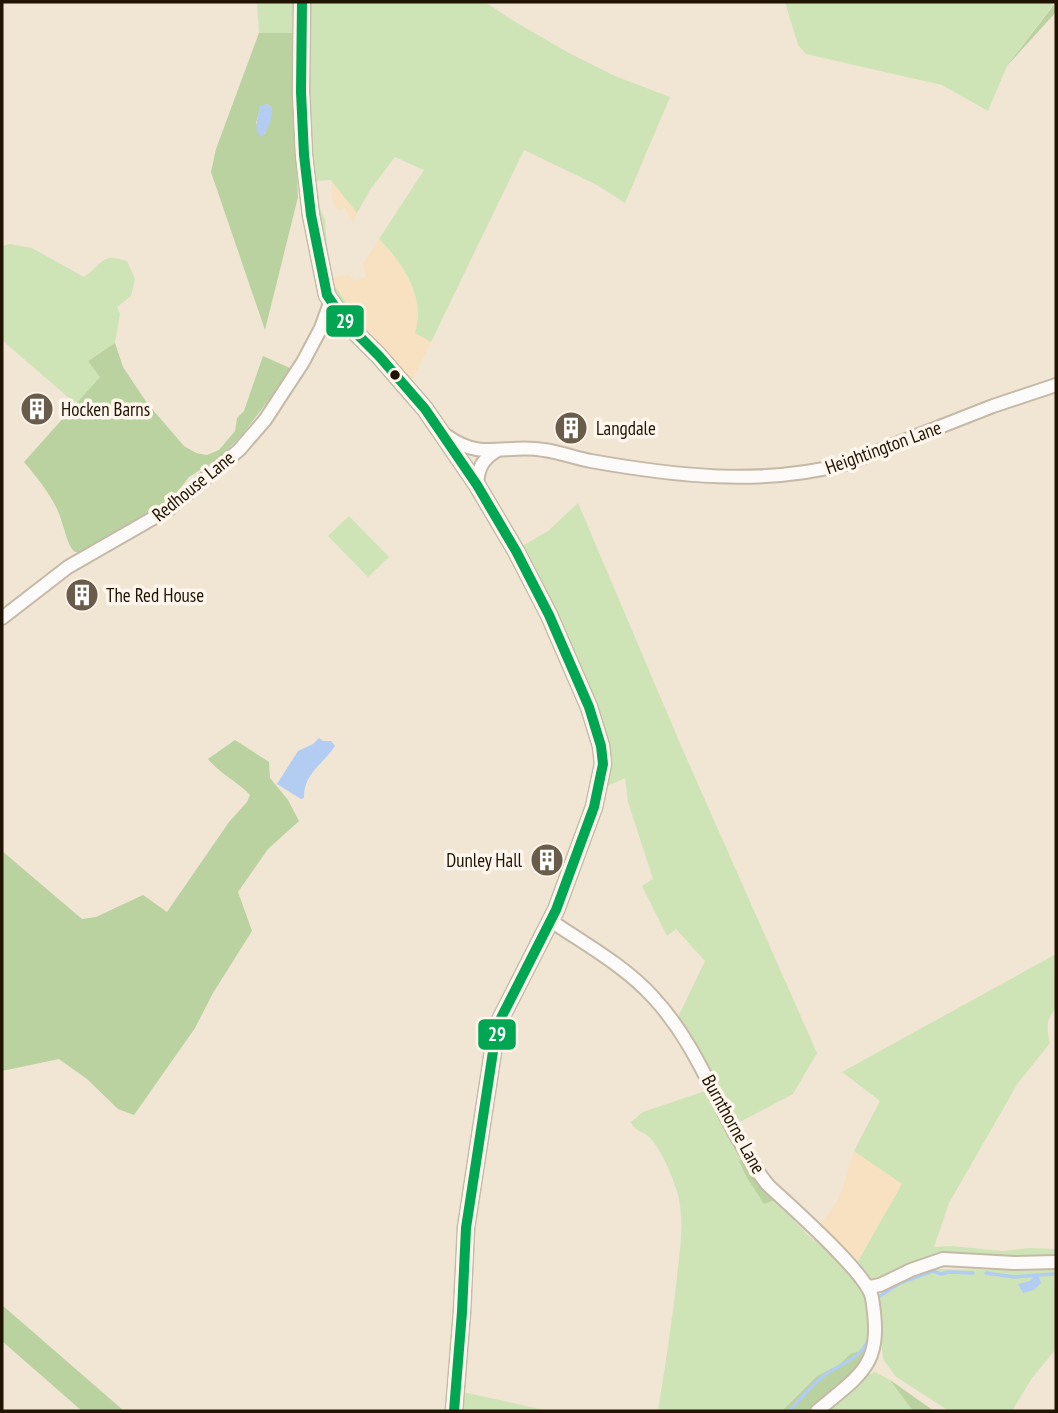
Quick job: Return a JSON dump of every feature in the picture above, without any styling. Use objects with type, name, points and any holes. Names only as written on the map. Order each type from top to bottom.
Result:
[{"type":"main road","points":[[302,2],[301,92],[306,178],[320,272],[330,303],[407,387],[444,434],[477,485],[516,551],[549,615],[590,707],[603,764],[594,807],[551,921],[501,1018],[494,1045],[466,1228],[454,1411]]},
{"type":"street","name":"Redhouse Lane","points":[[2,618],[68,567],[169,509],[239,450],[265,420],[303,362],[321,328],[330,303]]},
{"type":"street","name":"Heightington Lane","points":[[444,434],[468,449],[546,450],[587,460],[702,477],[803,472],[845,464],[993,406],[1056,385]]},
{"type":"street","points":[[477,485],[480,466],[487,456],[497,450]]},
{"type":"street","name":"Burnthorne Lane","points":[[551,921],[618,968],[658,1003],[691,1046],[732,1127],[762,1177],[869,1287]]},
{"type":"street","points":[[817,1411],[862,1373],[871,1359],[876,1335],[869,1287],[943,1259],[1014,1263],[1056,1262]]},
{"type":"shaded area","points":[[331,180],[357,213],[353,224],[345,208],[338,211],[333,201]]},
{"type":"shaded area","points":[[379,239],[399,262],[410,281],[419,320],[415,333],[431,342],[411,382],[376,344],[329,278],[348,275],[355,281],[366,277],[363,264]]},
{"type":"shaded area","points":[[854,1151],[902,1184],[857,1263],[820,1226],[839,1199]]},
{"type":"green space","points":[[257,2],[294,2],[292,33],[259,33]]},
{"type":"green space","points":[[309,2],[485,2],[569,53],[615,76],[670,97],[625,203],[597,185],[524,150],[431,342],[415,333],[418,307],[415,294],[397,259],[379,239],[424,170],[395,157],[370,190],[357,213],[331,180],[316,181]]},
{"type":"green space","points":[[785,2],[1048,2],[1053,5],[1007,66],[988,111],[942,85],[806,54],[798,45]]},
{"type":"green space","points":[[1056,2],[1056,12],[1007,66]]},
{"type":"green space","points":[[259,33],[292,33],[292,94],[298,197],[265,330],[211,172],[216,149]],"holes":[[[266,104],[272,107],[265,134],[256,123],[260,109]]]},
{"type":"green space","points":[[319,207],[325,220],[328,261],[322,229]]},
{"type":"green space","points":[[10,244],[32,248],[84,277],[107,259],[127,261],[135,279],[131,296],[117,307],[120,314],[115,343],[89,360],[100,377],[76,404],[2,340],[2,246]]},
{"type":"green space","points":[[329,278],[376,344],[338,301]]},
{"type":"green space","points":[[115,343],[123,367],[147,403],[184,446],[196,453],[207,455],[219,450],[235,431],[237,418],[244,411],[263,356],[292,369],[242,435],[219,458],[189,477],[167,505],[80,552],[75,552],[69,544],[53,501],[24,462],[100,377],[88,361]]},
{"type":"green space","points":[[578,503],[682,748],[817,1053],[793,1094],[736,1124],[695,1043],[678,1017],[705,961],[676,929],[667,936],[642,886],[653,879],[628,802],[625,778],[608,786],[609,762],[603,723],[522,546],[548,531]]},
{"type":"green space","points":[[349,516],[389,557],[368,577],[328,536]]},
{"type":"green space","points":[[235,740],[269,762],[270,778],[288,800],[299,821],[268,849],[238,892],[252,931],[213,993],[195,1028],[134,1115],[118,1109],[87,1079],[59,1059],[2,1071],[2,851],[82,919],[96,917],[143,895],[167,912],[250,795],[208,759]]},
{"type":"green space","points":[[1056,954],[1056,1009],[1048,1021],[1050,1043],[1018,1083],[949,1203],[934,1247],[1002,1251],[1056,1249],[1056,1258],[942,1253],[870,1281],[857,1263],[902,1184],[854,1151],[880,1101],[842,1072]]},
{"type":"green space","points":[[705,1091],[712,1098],[742,1159],[739,1161],[764,1204],[775,1200],[809,1236],[840,1262],[866,1299],[870,1350],[850,1354],[840,1364],[817,1376],[782,1411],[658,1411],[671,1328],[681,1212],[677,1191],[663,1156],[650,1138],[631,1122],[643,1112]]},
{"type":"green space","points":[[742,1159],[775,1200],[764,1204],[746,1176],[739,1161]]},
{"type":"green space","points":[[1056,1267],[1056,1349],[1032,1378],[1012,1411],[949,1411],[895,1376],[883,1359],[879,1295],[898,1281],[932,1269],[1017,1270]]},
{"type":"green space","points":[[2,1305],[124,1411],[82,1411],[2,1341]]},
{"type":"green space","points":[[870,1350],[859,1368],[844,1384],[810,1411],[782,1411],[817,1376],[840,1364],[850,1354]]},
{"type":"green space","points":[[875,1372],[890,1380],[913,1411],[824,1411],[866,1376]]},
{"type":"green space","points":[[890,1380],[934,1411],[913,1411]]},
{"type":"green space","points":[[463,1392],[549,1411],[460,1411]]},
{"type":"water","points":[[266,104],[272,107],[272,115],[268,128],[261,137],[258,134],[257,122],[260,106]]},
{"type":"water","points":[[319,738],[331,741],[335,746],[310,776],[304,798],[301,799],[277,784],[298,751]]},
{"type":"water","points":[[1038,1275],[1041,1283],[1034,1290],[1023,1293],[1018,1284],[1030,1281]]},
{"type":"waterway","points":[[880,1296],[900,1283],[933,1271],[941,1274],[973,1273]]},
{"type":"waterway","points":[[986,1273],[1014,1277],[1053,1274]]},
{"type":"waterway","points":[[789,1411],[827,1373],[860,1353],[868,1340]]},
{"type":"transit line","name":"29","points":[[302,2],[301,92],[304,155],[311,215],[327,295],[346,323],[425,409],[477,485],[516,551],[549,615],[589,707],[601,746],[603,764],[594,807],[556,910],[501,1018],[494,1045],[466,1228],[454,1411]]},
{"type":"place","name":"Hocken Barns","points":[[37,409]]},
{"type":"place","name":"Langdale","points":[[571,428]]},
{"type":"place","name":"The Red House","points":[[82,595]]},
{"type":"place","name":"Dunley Hall","points":[[547,860]]}]
